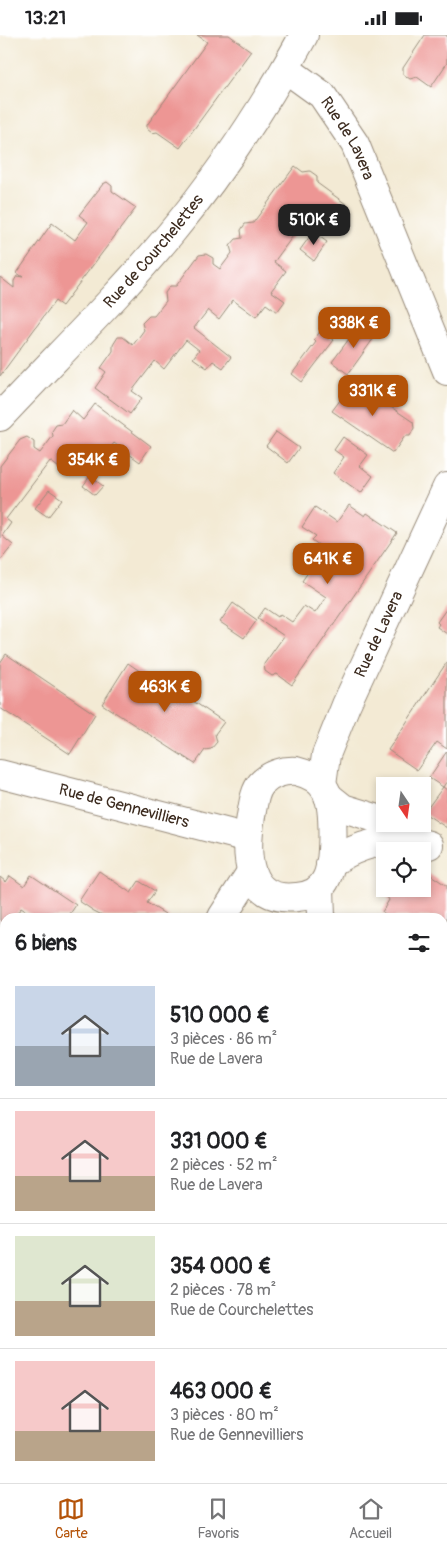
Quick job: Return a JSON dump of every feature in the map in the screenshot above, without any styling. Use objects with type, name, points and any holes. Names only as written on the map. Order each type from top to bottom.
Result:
[{"type":"street","points":[[286,69],[304,35]]},
{"type":"street","name":"Rue de Lavera","points":[[286,69],[322,95],[355,144],[447,371]]},
{"type":"street","name":"Rue de Courchelettes","points":[[0,417],[130,281],[172,233],[206,188],[286,69]]},
{"type":"street","name":"Rue de Lavera","points":[[325,790],[326,755],[346,705],[447,487]]},
{"type":"street","points":[[376,818],[350,811],[310,776],[296,771],[281,772],[261,784],[255,796],[247,848],[252,872],[263,889],[275,895],[300,897],[352,851],[378,842],[401,839],[438,850]]},
{"type":"street","name":"Rue de Gennevilliers","points":[[0,774],[43,783],[248,839]]},
{"type":"street","points":[[321,913],[331,829],[325,790]]},
{"type":"street","points":[[407,833],[438,850]]},
{"type":"street","points":[[225,913],[252,872]]},
{"type":"building","points":[[197,35],[229,35],[251,51],[180,148],[157,132],[152,133],[147,129],[147,125],[207,42]]},
{"type":"building","points":[[425,35],[447,35],[447,63],[431,87],[417,77],[410,79],[403,74],[403,68]]},
{"type":"building","points":[[295,166],[303,172],[310,171],[317,176],[317,183],[350,207],[334,229],[311,211],[274,262],[286,271],[271,291],[285,301],[277,312],[266,304],[256,317],[233,300],[219,319],[208,310],[194,328],[231,357],[223,368],[213,361],[207,368],[193,358],[199,350],[186,340],[164,369],[155,361],[132,391],[142,398],[130,414],[95,388],[106,372],[101,368],[113,351],[113,345],[118,337],[123,337],[133,345],[144,330],[142,323],[149,316],[154,316],[166,301],[165,293],[170,286],[176,286],[199,255],[206,254],[213,258],[213,264],[220,269],[232,253],[230,246],[236,239],[242,238],[241,230],[245,224],[253,223]]},
{"type":"building","points":[[107,182],[112,186],[112,191],[136,208],[62,306],[55,301],[0,376],[0,277],[14,288],[14,281],[17,276],[23,277],[17,273],[52,223],[75,240],[88,222],[79,215],[103,184]]},
{"type":"building","points":[[313,232],[327,242],[314,261],[300,250]]},
{"type":"building","points":[[360,324],[376,335],[348,374],[332,362]]},
{"type":"building","points":[[321,330],[334,340],[302,382],[292,374],[316,342],[314,340]]},
{"type":"building","points":[[348,382],[354,382],[413,422],[414,428],[410,436],[405,436],[393,453],[332,411],[344,395],[343,389]]},
{"type":"building","points":[[95,404],[151,446],[140,462],[114,443],[96,467],[89,462],[85,468],[80,464],[71,477],[50,461],[6,519],[11,523],[2,536],[13,545],[0,561],[0,466],[20,440],[27,437],[34,442],[34,449],[40,453],[53,436],[52,431],[56,425],[62,424],[72,410],[83,420]]},
{"type":"building","points":[[276,432],[299,448],[288,463],[266,446]]},
{"type":"building","points":[[343,437],[368,455],[360,466],[373,476],[361,493],[333,473],[344,457],[334,450]]},
{"type":"building","points":[[90,476],[103,486],[95,495],[83,486]]},
{"type":"building","points":[[49,490],[62,499],[48,517],[35,508]]},
{"type":"building","points":[[349,505],[365,516],[367,513],[397,533],[292,685],[277,674],[272,676],[265,671],[264,664],[284,636],[258,618],[265,608],[278,617],[280,614],[292,622],[304,606],[315,613],[326,597],[302,581],[324,549],[312,540],[316,536],[302,527],[315,507],[337,522]]},
{"type":"building","points":[[233,603],[257,620],[244,638],[220,622]]},
{"type":"building","points":[[447,608],[447,634],[437,627],[439,624],[437,622]]},
{"type":"building","points":[[6,654],[95,714],[70,754],[0,708],[0,663]]},
{"type":"building","points":[[447,662],[447,749],[437,742],[417,770],[388,750]]},
{"type":"building","points":[[128,663],[173,694],[182,679],[199,691],[193,701],[224,722],[215,734],[217,742],[211,749],[205,750],[195,764],[102,704]]},
{"type":"building","points":[[447,751],[447,781],[443,787],[430,777]]},
{"type":"building","points":[[443,787],[447,790],[447,828],[431,818],[431,803]]},
{"type":"building","points":[[99,871],[131,893],[139,881],[155,891],[147,903],[163,913],[98,913],[79,901]]},
{"type":"building","points":[[31,875],[76,905],[71,913],[29,913],[21,908],[17,913],[0,913],[0,877],[6,882],[10,876],[24,886]]},
{"type":"building","points":[[431,875],[447,886],[447,913],[384,913],[382,912],[389,900],[387,897],[431,897]]}]
